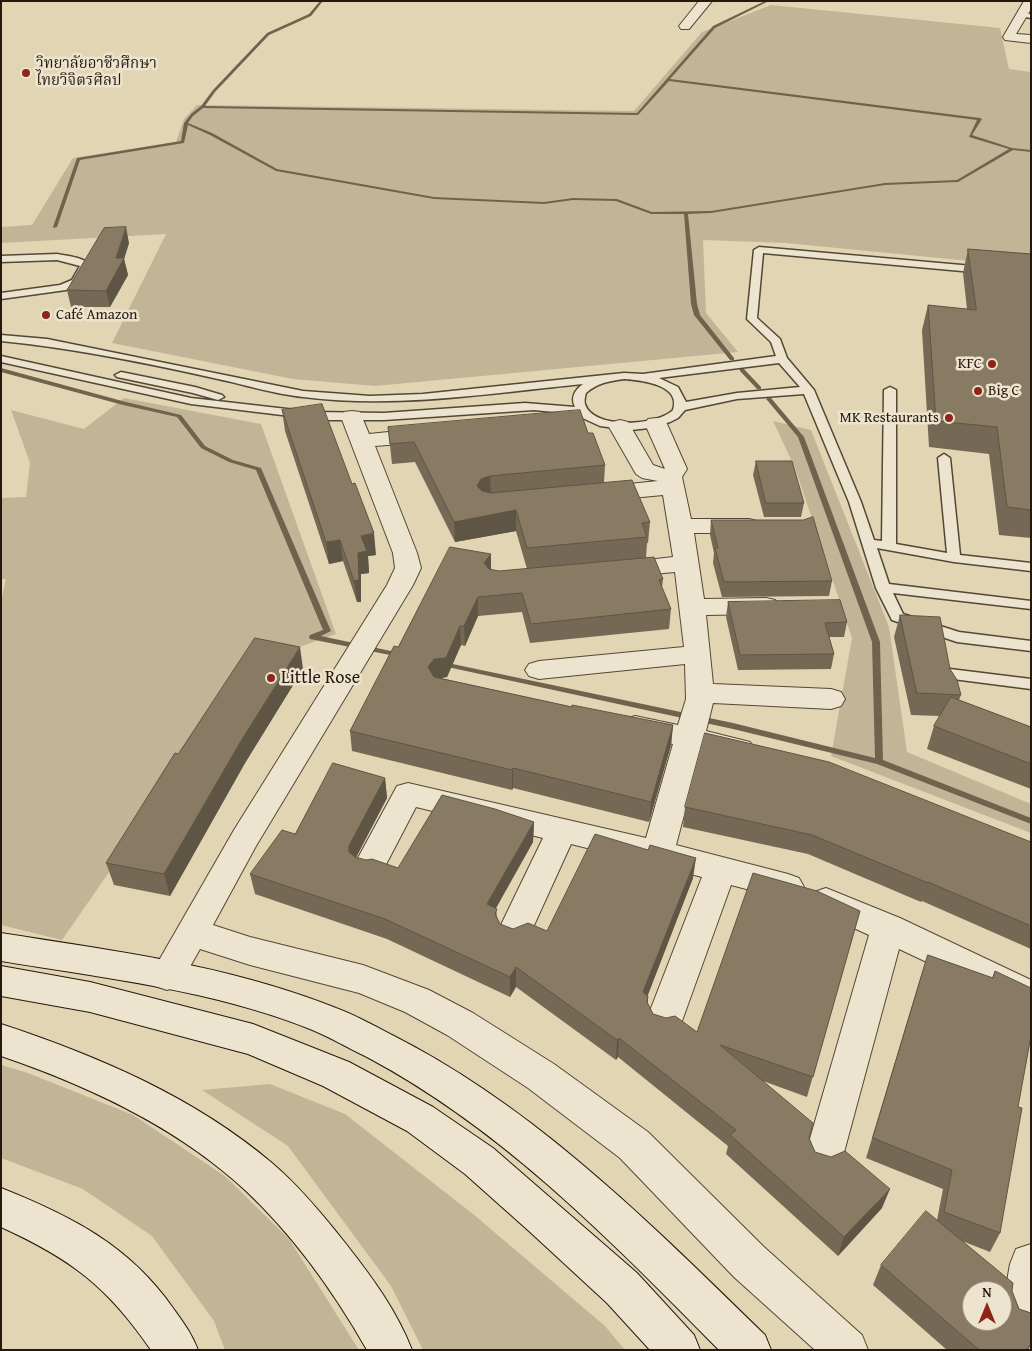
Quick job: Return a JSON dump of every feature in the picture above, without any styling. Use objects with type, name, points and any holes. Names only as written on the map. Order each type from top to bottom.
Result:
[{"type":"street","points":[[685,26],[706,1]]},
{"type":"street","points":[[1030,1],[1026,16],[1013,23],[1009,37],[1031,39]]},
{"type":"street","points":[[167,976],[245,838],[403,581],[408,568],[405,553],[352,417]]},
{"type":"street","points":[[499,428],[578,419]]},
{"type":"street","points":[[656,424],[676,466],[672,482],[687,563],[698,654],[700,696],[658,853]]},
{"type":"street","points":[[620,427],[644,469],[672,482]]},
{"type":"street","points":[[361,441],[450,433]]},
{"type":"street","points":[[577,496],[672,482]]},
{"type":"street","points":[[680,526],[773,526]]},
{"type":"street","points":[[598,572],[687,563]]},
{"type":"street","points":[[692,607],[791,606]]},
{"type":"street","points":[[540,670],[698,654]]},
{"type":"street","points":[[700,696],[831,699]]},
{"type":"street","points":[[612,722],[691,732],[766,754]]},
{"type":"street","points":[[369,867],[408,794],[658,853],[799,890],[888,928],[1031,996]]},
{"type":"street","points":[[514,933],[562,830]]},
{"type":"street","points":[[664,1021],[721,869]]},
{"type":"street","points":[[824,1156],[888,928]]},
{"type":"street","points":[[191,932],[250,951],[363,980],[417,1001],[468,1029],[541,1076],[634,1145],[749,1262],[848,1350]]},
{"type":"street","points":[[1,947],[167,976],[252,994],[316,1015],[385,1047],[448,1084],[525,1141],[600,1203],[750,1350]]},
{"type":"street","points":[[1,981],[90,997],[253,1040],[336,1074],[420,1119],[479,1161],[543,1217],[622,1288],[679,1350]]},
{"type":"street","points":[[1,1040],[46,1055],[150,1102],[202,1133],[259,1177],[307,1227],[358,1293],[391,1350]]},
{"type":"street","points":[[1,1207],[56,1232],[95,1256],[129,1286],[178,1350]]},
{"type":"street","points":[[1022,1311],[1031,1264]]},
{"type":"lane","points":[[994,271],[759,250],[752,319],[776,341],[782,359],[808,390],[855,502],[883,588],[897,617],[957,636],[1031,646]]},
{"type":"lane","points":[[1,259],[64,258],[80,261],[86,265],[76,282],[62,288],[1,296]]},
{"type":"lane","points":[[1,338],[47,342],[220,376],[256,386]]},
{"type":"lane","points":[[248,407],[195,390],[39,354],[203,381],[256,386],[303,394],[370,399],[423,397],[614,376],[641,376],[782,359]]},
{"type":"lane","points":[[1,359],[193,401],[333,417],[394,416],[519,406],[545,407],[578,419],[596,420],[620,427],[656,424],[671,418],[680,407],[680,400],[676,392],[662,382],[641,376]]},
{"type":"lane","points":[[578,419],[578,398],[582,389],[599,379]]},
{"type":"lane","points":[[680,407],[736,396],[808,390]]},
{"type":"lane","points":[[890,390],[890,547]]},
{"type":"lane","points":[[944,458],[954,558]]},
{"type":"lane","points":[[869,543],[954,558],[1031,567]]},
{"type":"lane","points":[[883,588],[1031,605]]},
{"type":"lane","points":[[942,631],[953,692]]},
{"type":"lane","points":[[950,674],[1031,684]]},
{"type":"shaded area","points":[[771,5],[1000,28],[1009,69],[1031,72],[1031,267],[786,243],[703,240],[706,313],[738,352],[375,386],[293,379],[112,343],[166,234],[1,243],[1,227],[32,225],[73,158],[176,142],[184,119],[197,105],[634,111],[702,32]]},
{"type":"shaded area","points":[[124,398],[261,424],[336,634],[254,663],[62,940],[1,925],[1,602],[6,579],[1,579],[1,498],[26,497],[30,463],[11,410],[84,429]]},
{"type":"shaded area","points":[[773,421],[811,430],[889,627],[907,752],[1031,804],[1031,833],[831,756],[852,638],[795,468]]},
{"type":"shaded area","points":[[1,1065],[28,1073],[133,1115],[225,1176],[289,1239],[359,1350],[225,1350],[214,1321],[152,1236],[83,1189],[1,1158]]},
{"type":"shaded area","points":[[270,1084],[345,1114],[473,1214],[605,1326],[625,1350],[423,1350],[391,1286],[288,1146],[202,1090]]},
{"type":"building","points":[[126,227],[116,258],[124,258],[106,291],[67,290],[104,228]]},
{"type":"building","name":"Big C","points":[[968,249],[1031,254],[1031,510],[1007,507],[997,427],[936,421],[928,305],[976,310]]},
{"type":"building","points":[[322,404],[352,484],[355,483],[374,533],[361,536],[367,551],[358,553],[359,580],[354,581],[340,540],[326,542],[282,410]]},
{"type":"building","points":[[580,410],[588,433],[593,433],[605,465],[490,476],[481,479],[477,486],[482,491],[491,493],[632,480],[650,522],[642,523],[647,537],[527,548],[516,510],[454,522],[414,442],[390,444],[388,427]]},
{"type":"building","points":[[756,461],[792,461],[804,503],[766,503]]},
{"type":"building","points":[[813,517],[832,581],[724,582],[715,548],[718,548],[711,520],[803,520]]},
{"type":"building","points":[[450,547],[491,554],[484,563],[489,569],[499,571],[654,557],[663,579],[659,580],[671,609],[531,624],[522,593],[478,597],[464,626],[460,626],[446,658],[434,659],[428,667],[434,677],[572,707],[572,705],[673,725],[651,802],[350,731],[394,646],[398,647]]},
{"type":"building","points":[[840,600],[847,622],[825,623],[834,654],[740,655],[728,602]]},
{"type":"building","points":[[900,615],[940,617],[950,669],[957,680],[961,695],[917,693]]},
{"type":"building","points":[[255,638],[300,647],[241,741],[164,874],[106,863],[175,753],[178,754]]},
{"type":"building","points":[[951,697],[1031,727],[1031,764],[934,726]]},
{"type":"building","points":[[705,733],[829,762],[1031,842],[1031,926],[812,835],[685,807]]},
{"type":"building","points":[[333,763],[385,778],[349,846],[349,852],[355,857],[366,860],[372,859],[398,868],[442,795],[534,822],[487,904],[497,909],[495,914],[500,924],[513,929],[528,923],[547,931],[595,834],[648,850],[650,845],[696,858],[643,992],[648,996],[647,1002],[653,1014],[666,1018],[675,1016],[697,1032],[753,873],[817,891],[860,911],[813,1077],[720,1045],[813,1123],[809,1138],[815,1152],[831,1157],[845,1151],[890,1189],[844,1237],[730,1135],[736,1130],[619,1038],[617,1040],[516,967],[510,977],[385,919],[250,874],[282,830],[295,834]]},
{"type":"building","points":[[928,955],[993,978],[995,971],[1031,988],[1031,1036],[1018,1107],[1022,1108],[1000,1233],[944,1212],[952,1170],[873,1138]]},
{"type":"building","points":[[926,1211],[1011,1281],[962,1281],[962,1331],[1012,1331],[1012,1291],[1019,1309],[1031,1313],[1031,1344],[1026,1350],[979,1350],[881,1265]]},
{"type":"waterway","points":[[202,107],[214,91],[268,34],[310,15],[322,1]]},
{"type":"waterway","points":[[202,107],[638,114],[714,27],[768,1]]},
{"type":"waterway","points":[[668,80],[980,119],[970,136],[1012,149]]},
{"type":"waterway","points":[[186,123],[202,107]]},
{"type":"waterway","points":[[55,227],[78,159],[183,142],[186,123]]},
{"type":"waterway","points":[[186,123],[211,134],[276,170],[434,198],[544,203],[573,199],[617,200],[651,213],[686,212]]},
{"type":"waterway","points":[[686,212],[711,212],[885,184],[958,181],[1012,149]]},
{"type":"waterway","points":[[1012,149],[1031,151]]},
{"type":"waterway","points":[[686,212],[694,304],[697,315],[732,359]]},
{"type":"waterway","points":[[1,370],[125,404],[179,416],[203,447],[231,461],[259,469],[327,631],[313,637],[400,655]]},
{"type":"waterway","points":[[742,370],[759,388]]},
{"type":"waterway","points":[[769,399],[801,437],[876,642],[879,762]]},
{"type":"waterway","points":[[443,664],[733,726],[879,762]]},
{"type":"waterway","points":[[879,762],[1031,821]]},
{"type":"place","name":"วิทยาลัยอาชีวศึกษา ไทยวิจิตรศิลป","points":[[26,73]]},
{"type":"place","name":"Café Amazon","points":[[46,315]]},
{"type":"place","name":"KFC","points":[[992,364]]},
{"type":"place","name":"Big C","points":[[978,391]]},
{"type":"place","name":"MK Restaurants","points":[[949,418]]},
{"type":"place","name":"Little Rose","points":[[271,678]]}]
